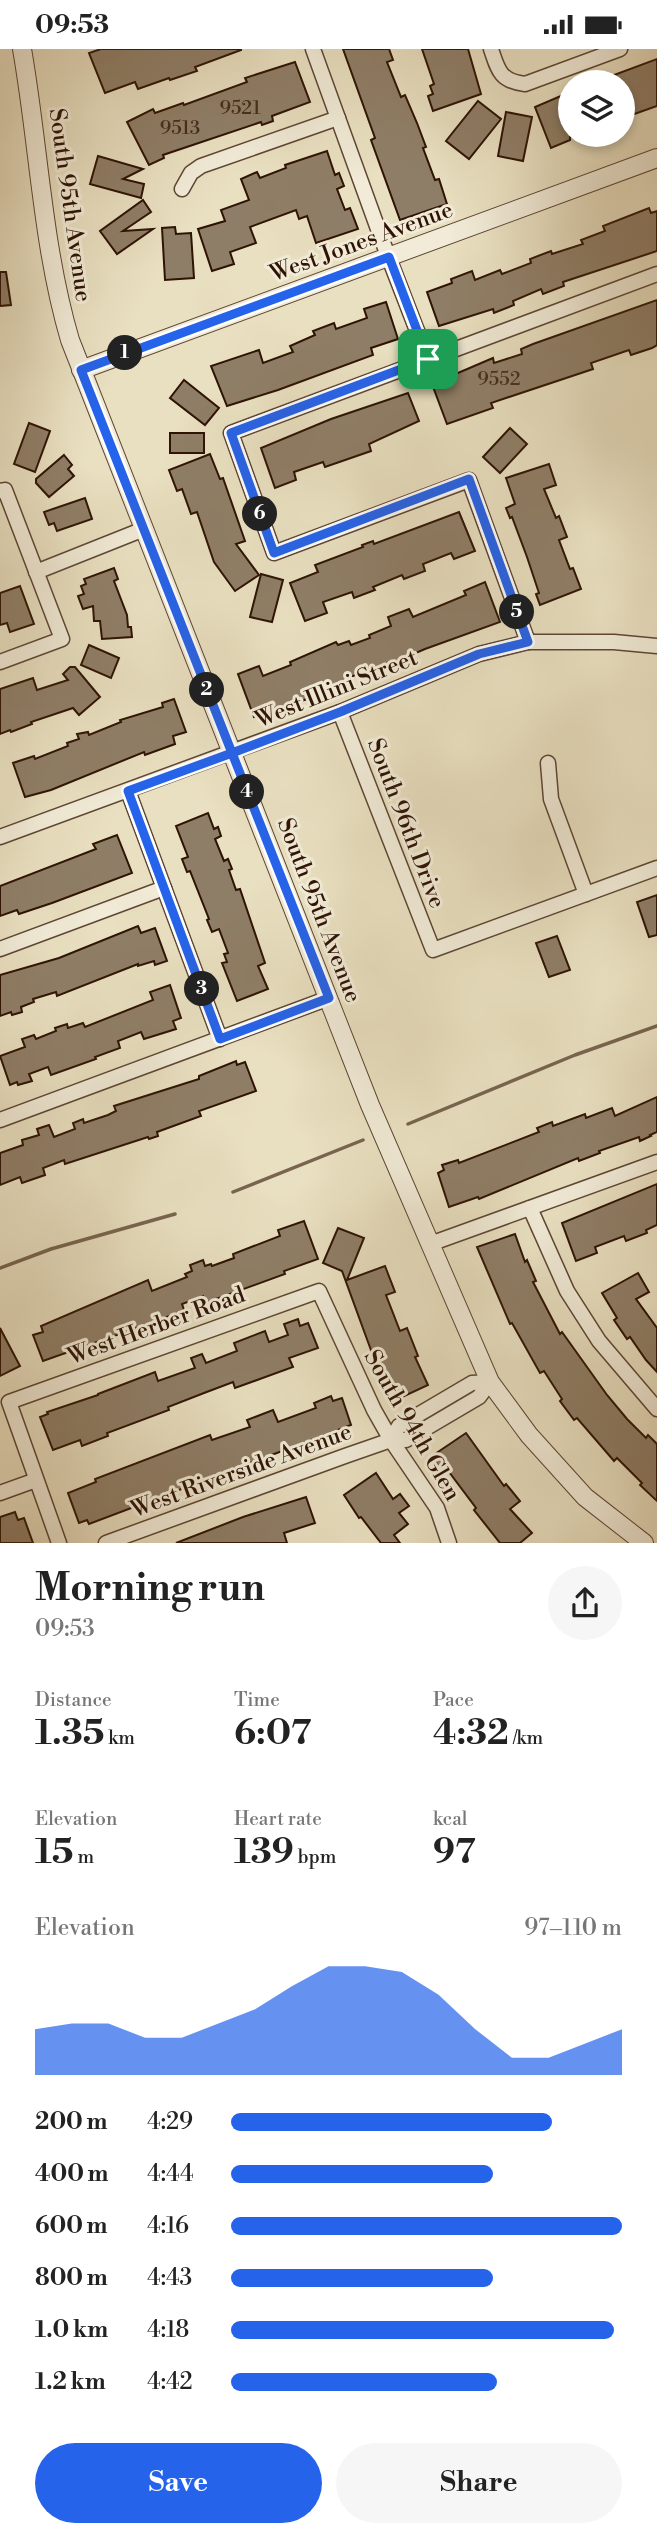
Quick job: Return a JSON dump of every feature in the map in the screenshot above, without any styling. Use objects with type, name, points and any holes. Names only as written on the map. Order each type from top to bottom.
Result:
[{"type":"street","name":"South 95th Avenue","points":[[22,49],[54,279],[70,340],[378,1124],[490,1383],[529,1435],[585,1497],[637,1537]]},
{"type":"street","points":[[313,49],[428,359]]},
{"type":"street","points":[[491,49],[499,72],[510,82],[525,84],[620,49]]},
{"type":"street","points":[[182,189],[191,173],[201,166],[338,118]]},
{"type":"street","name":"West Jones Avenue","points":[[81,370],[657,158]]},
{"type":"street","points":[[528,642],[469,479],[274,553],[231,433],[657,274]]},
{"type":"street","points":[[0,662],[62,639],[2,491]]},
{"type":"street","points":[[36,572],[144,529]]},
{"type":"street","name":"West Illini Street","points":[[0,837],[340,712],[479,654],[528,642],[614,642],[657,646]]},
{"type":"street","name":"South 96th Drive","points":[[340,712],[433,950],[586,894]]},
{"type":"street","points":[[548,763],[551,799],[586,894],[657,868]]},
{"type":"street","points":[[128,791],[220,1039]]},
{"type":"street","points":[[0,949],[164,888]]},
{"type":"street","points":[[0,1120],[329,998]]},
{"type":"street","points":[[430,1244],[657,1162]]},
{"type":"street","points":[[530,1208],[567,1291],[599,1341],[643,1396],[657,1409]]},
{"type":"street","name":"West Herber Road","points":[[36,1480],[9,1402],[319,1291]]},
{"type":"street","name":"South 94th Glen","points":[[319,1291],[356,1375],[391,1440],[437,1508],[449,1543]]},
{"type":"street","name":"West Riverside Avenue","points":[[106,1543],[391,1440],[399,1426],[472,1383],[490,1383]]},
{"type":"street","points":[[0,1493],[36,1480],[59,1543]]},
{"type":"building","points":[[101,49],[241,50],[195,67],[197,71],[170,80],[169,78],[138,89],[135,82],[105,93],[89,53]]},
{"type":"building","points":[[343,49],[389,49],[393,60],[387,62],[401,97],[405,95],[417,123],[426,147],[423,148],[435,180],[439,179],[447,204],[400,220],[371,140],[375,138]]},
{"type":"building","points":[[422,49],[468,49],[481,94],[433,111],[428,96],[433,94],[430,86],[434,84]]},
{"type":"building","points":[[657,59],[657,106],[635,114],[635,70],[628,70]]},
{"type":"building","points":[[295,62],[310,102],[272,116],[273,121],[262,125],[261,122],[163,155],[164,158],[149,165],[127,122],[153,109],[155,113],[183,103],[184,105],[247,82],[245,78]]},
{"type":"building","points":[[558,97],[558,145],[551,148],[535,107]]},
{"type":"building","points":[[478,101],[501,119],[469,159],[446,141]]},
{"type":"building","points":[[506,112],[532,117],[523,161],[498,156]]},
{"type":"building","points":[[327,151],[335,175],[339,173],[344,186],[337,189],[345,210],[350,208],[358,229],[316,243],[307,216],[299,219],[296,210],[250,227],[256,243],[230,252],[234,264],[212,271],[198,229],[225,221],[221,210],[249,200],[241,179],[257,172],[260,178],[286,168],[285,165]]},
{"type":"building","points":[[98,156],[143,169],[123,179],[144,184],[141,198],[90,184]]},
{"type":"building","points":[[143,200],[151,212],[123,231],[153,229],[117,254],[100,231]]},
{"type":"building","points":[[649,208],[651,213],[657,211],[657,251],[563,282],[564,286],[543,294],[541,289],[494,313],[493,309],[439,326],[427,292],[452,283],[451,279],[472,271],[475,280],[500,270],[502,274],[531,263],[530,259],[551,251],[552,254],[583,244],[581,240],[605,231],[603,226]]},
{"type":"building","points":[[175,227],[176,234],[191,233],[194,278],[165,280],[162,228]]},
{"type":"building","points":[[0,272],[6,272],[11,305],[0,306]]},
{"type":"building","points":[[657,300],[657,345],[652,348],[631,355],[629,350],[591,363],[593,369],[491,403],[493,408],[447,424],[432,384],[493,358],[494,363],[522,354],[521,349],[533,344]]},
{"type":"building","points":[[386,302],[398,339],[371,348],[373,355],[227,406],[211,366],[259,350],[263,363],[293,352],[290,346],[315,335],[313,331],[334,323],[336,329],[367,318],[364,309]]},
{"type":"building","points":[[184,380],[219,408],[205,425],[170,398]]},
{"type":"building","points":[[408,393],[419,421],[369,444],[371,451],[325,467],[323,462],[294,472],[296,480],[275,488],[261,448],[331,419]]},
{"type":"building","points":[[29,423],[50,431],[35,472],[14,464]]},
{"type":"building","points":[[510,428],[527,444],[500,473],[483,457]]},
{"type":"building","points":[[170,433],[204,433],[204,453],[170,453]]},
{"type":"building","points":[[210,454],[220,479],[223,478],[245,541],[236,544],[259,575],[235,591],[214,562],[197,512],[191,514],[182,489],[177,491],[169,470]]},
{"type":"building","points":[[64,455],[72,465],[68,469],[74,476],[49,497],[36,483],[36,479]]},
{"type":"building","points":[[549,464],[556,485],[544,489],[567,537],[559,540],[581,589],[540,605],[536,594],[539,593],[527,557],[506,508],[515,504],[506,478]]},
{"type":"building","points":[[85,498],[92,519],[57,531],[54,523],[49,525],[44,512]]},
{"type":"building","points":[[459,512],[475,551],[454,559],[451,553],[423,564],[425,571],[404,579],[402,575],[354,598],[352,592],[323,602],[327,613],[305,621],[290,583],[318,572],[315,565],[363,547],[362,545],[373,541],[374,544]]},
{"type":"building","points":[[114,568],[118,579],[114,581],[127,615],[128,627],[131,627],[132,637],[102,639],[100,621],[94,621],[93,606],[83,609],[78,596],[84,594],[81,586],[86,584],[84,579]]},
{"type":"building","points":[[261,574],[283,580],[272,622],[250,617]]},
{"type":"building","points":[[485,582],[500,622],[381,668],[380,666],[350,677],[351,679],[315,693],[316,696],[254,717],[238,674],[259,666],[263,676],[336,642],[338,645],[349,641],[351,645],[370,638],[369,635],[391,626],[388,617],[409,609],[413,617],[466,595],[464,591]]},
{"type":"building","points":[[20,586],[34,624],[10,632],[7,623],[0,625],[0,593]]},
{"type":"building","points":[[89,645],[119,658],[111,678],[81,665]]},
{"type":"building","points":[[70,667],[75,667],[100,697],[79,715],[73,708],[0,734],[0,689],[33,678],[37,690],[68,680],[63,674]]},
{"type":"building","points":[[174,699],[186,732],[173,736],[175,744],[145,755],[144,752],[51,790],[25,797],[13,763],[34,756],[35,759],[68,746],[67,743],[79,739],[77,734],[88,732],[89,735],[121,722],[120,720],[163,707],[162,703]]},
{"type":"building","points":[[208,813],[214,829],[218,827],[221,836],[215,839],[224,861],[228,859],[236,890],[240,889],[265,963],[258,966],[268,989],[237,1001],[222,963],[227,962],[224,954],[228,953],[219,929],[212,932],[190,871],[187,872],[182,859],[188,857],[176,826]]},
{"type":"building","points":[[117,835],[132,873],[19,914],[17,910],[0,916],[0,886],[96,849],[93,844]]},
{"type":"building","points":[[657,895],[657,935],[649,937],[637,902]]},
{"type":"building","points":[[138,926],[141,933],[155,928],[167,961],[155,965],[154,961],[138,964],[57,996],[56,992],[33,999],[34,1002],[21,1007],[22,1012],[0,1016],[0,975],[59,958]]},
{"type":"building","points":[[557,936],[570,970],[549,977],[536,943]]},
{"type":"building","points":[[170,985],[181,1018],[173,1021],[176,1029],[144,1039],[141,1032],[118,1041],[120,1048],[95,1057],[96,1059],[51,1075],[48,1067],[29,1074],[32,1081],[10,1085],[0,1056],[25,1047],[22,1039],[34,1035],[36,1039],[67,1024],[68,1028],[83,1023],[85,1027],[153,1000],[150,992]]},
{"type":"building","points":[[236,1061],[237,1065],[245,1062],[256,1091],[199,1111],[201,1116],[157,1132],[158,1136],[65,1164],[64,1160],[43,1168],[45,1175],[22,1183],[20,1177],[0,1185],[0,1153],[23,1145],[22,1140],[39,1135],[37,1129],[49,1125],[54,1137],[75,1129],[73,1123],[83,1119],[84,1123],[108,1115],[116,1111],[114,1106],[199,1079],[199,1076]]},
{"type":"building","points":[[657,1097],[657,1132],[651,1136],[640,1141],[639,1137],[579,1161],[578,1158],[479,1199],[478,1197],[449,1207],[438,1173],[444,1170],[442,1165],[458,1160],[459,1163],[539,1132],[537,1128],[552,1122],[553,1126],[585,1114],[586,1118],[612,1108],[615,1116]]},
{"type":"building","points":[[657,1184],[657,1225],[646,1230],[647,1233],[626,1241],[624,1236],[595,1247],[597,1253],[576,1261],[562,1223]]},
{"type":"building","points":[[304,1221],[318,1259],[205,1303],[203,1296],[182,1304],[184,1310],[162,1319],[43,1361],[33,1335],[43,1332],[41,1326],[148,1280],[152,1291],[187,1277],[185,1274],[192,1271],[190,1265],[203,1260],[205,1266],[212,1266],[234,1258],[233,1254],[280,1236],[278,1230]]},
{"type":"building","points":[[338,1228],[364,1238],[347,1280],[385,1266],[395,1292],[386,1295],[400,1331],[407,1328],[418,1356],[415,1357],[428,1385],[398,1399],[384,1370],[379,1372],[342,1271],[323,1263]]},
{"type":"building","points":[[515,1234],[525,1262],[527,1260],[536,1281],[533,1282],[560,1334],[562,1332],[627,1419],[646,1438],[648,1435],[657,1444],[657,1501],[617,1458],[614,1461],[577,1418],[574,1420],[544,1371],[540,1373],[512,1323],[510,1324],[477,1247]]},
{"type":"building","points":[[638,1273],[649,1292],[636,1299],[657,1328],[657,1372],[630,1337],[627,1339],[614,1320],[617,1318],[602,1293]]},
{"type":"building","points":[[298,1319],[300,1326],[308,1323],[318,1348],[289,1358],[293,1367],[235,1388],[233,1382],[168,1407],[169,1410],[107,1433],[108,1436],[82,1446],[80,1440],[53,1450],[40,1417],[48,1414],[47,1412],[155,1372],[158,1381],[195,1368],[191,1358],[202,1354],[206,1363],[237,1351],[234,1343],[265,1331],[269,1342],[288,1335],[284,1324]]},
{"type":"building","points":[[0,1328],[20,1366],[0,1376]]},
{"type":"building","points":[[331,1396],[333,1401],[342,1398],[351,1425],[89,1524],[87,1520],[79,1523],[68,1493],[96,1482],[95,1479],[210,1435],[212,1440],[250,1427],[247,1420],[273,1410],[278,1422],[316,1408],[314,1403]]},
{"type":"building","points":[[466,1433],[504,1486],[506,1484],[520,1501],[510,1509],[532,1533],[520,1543],[500,1543],[449,1472],[444,1475],[432,1456]]},
{"type":"building","points":[[376,1473],[393,1499],[400,1494],[409,1506],[399,1513],[408,1524],[394,1535],[400,1543],[381,1543],[361,1517],[359,1518],[344,1495]]},
{"type":"building","points":[[306,1497],[315,1523],[284,1533],[287,1543],[176,1543],[243,1517]]},
{"type":"building","points":[[15,1512],[18,1520],[24,1518],[33,1543],[0,1543],[0,1517]]},
{"type":"waterway","points":[[408,1124],[575,1055],[657,1026]]},
{"type":"waterway","points":[[233,1192],[363,1140]]},
{"type":"waterway","points":[[0,1268],[51,1249],[175,1214]]},
{"type":"route","points":[[428,359],[231,433],[274,553],[469,479],[528,642],[479,654],[340,712],[232,753],[329,998],[220,1039],[128,791],[232,753],[81,370],[389,257],[428,359]]}]
